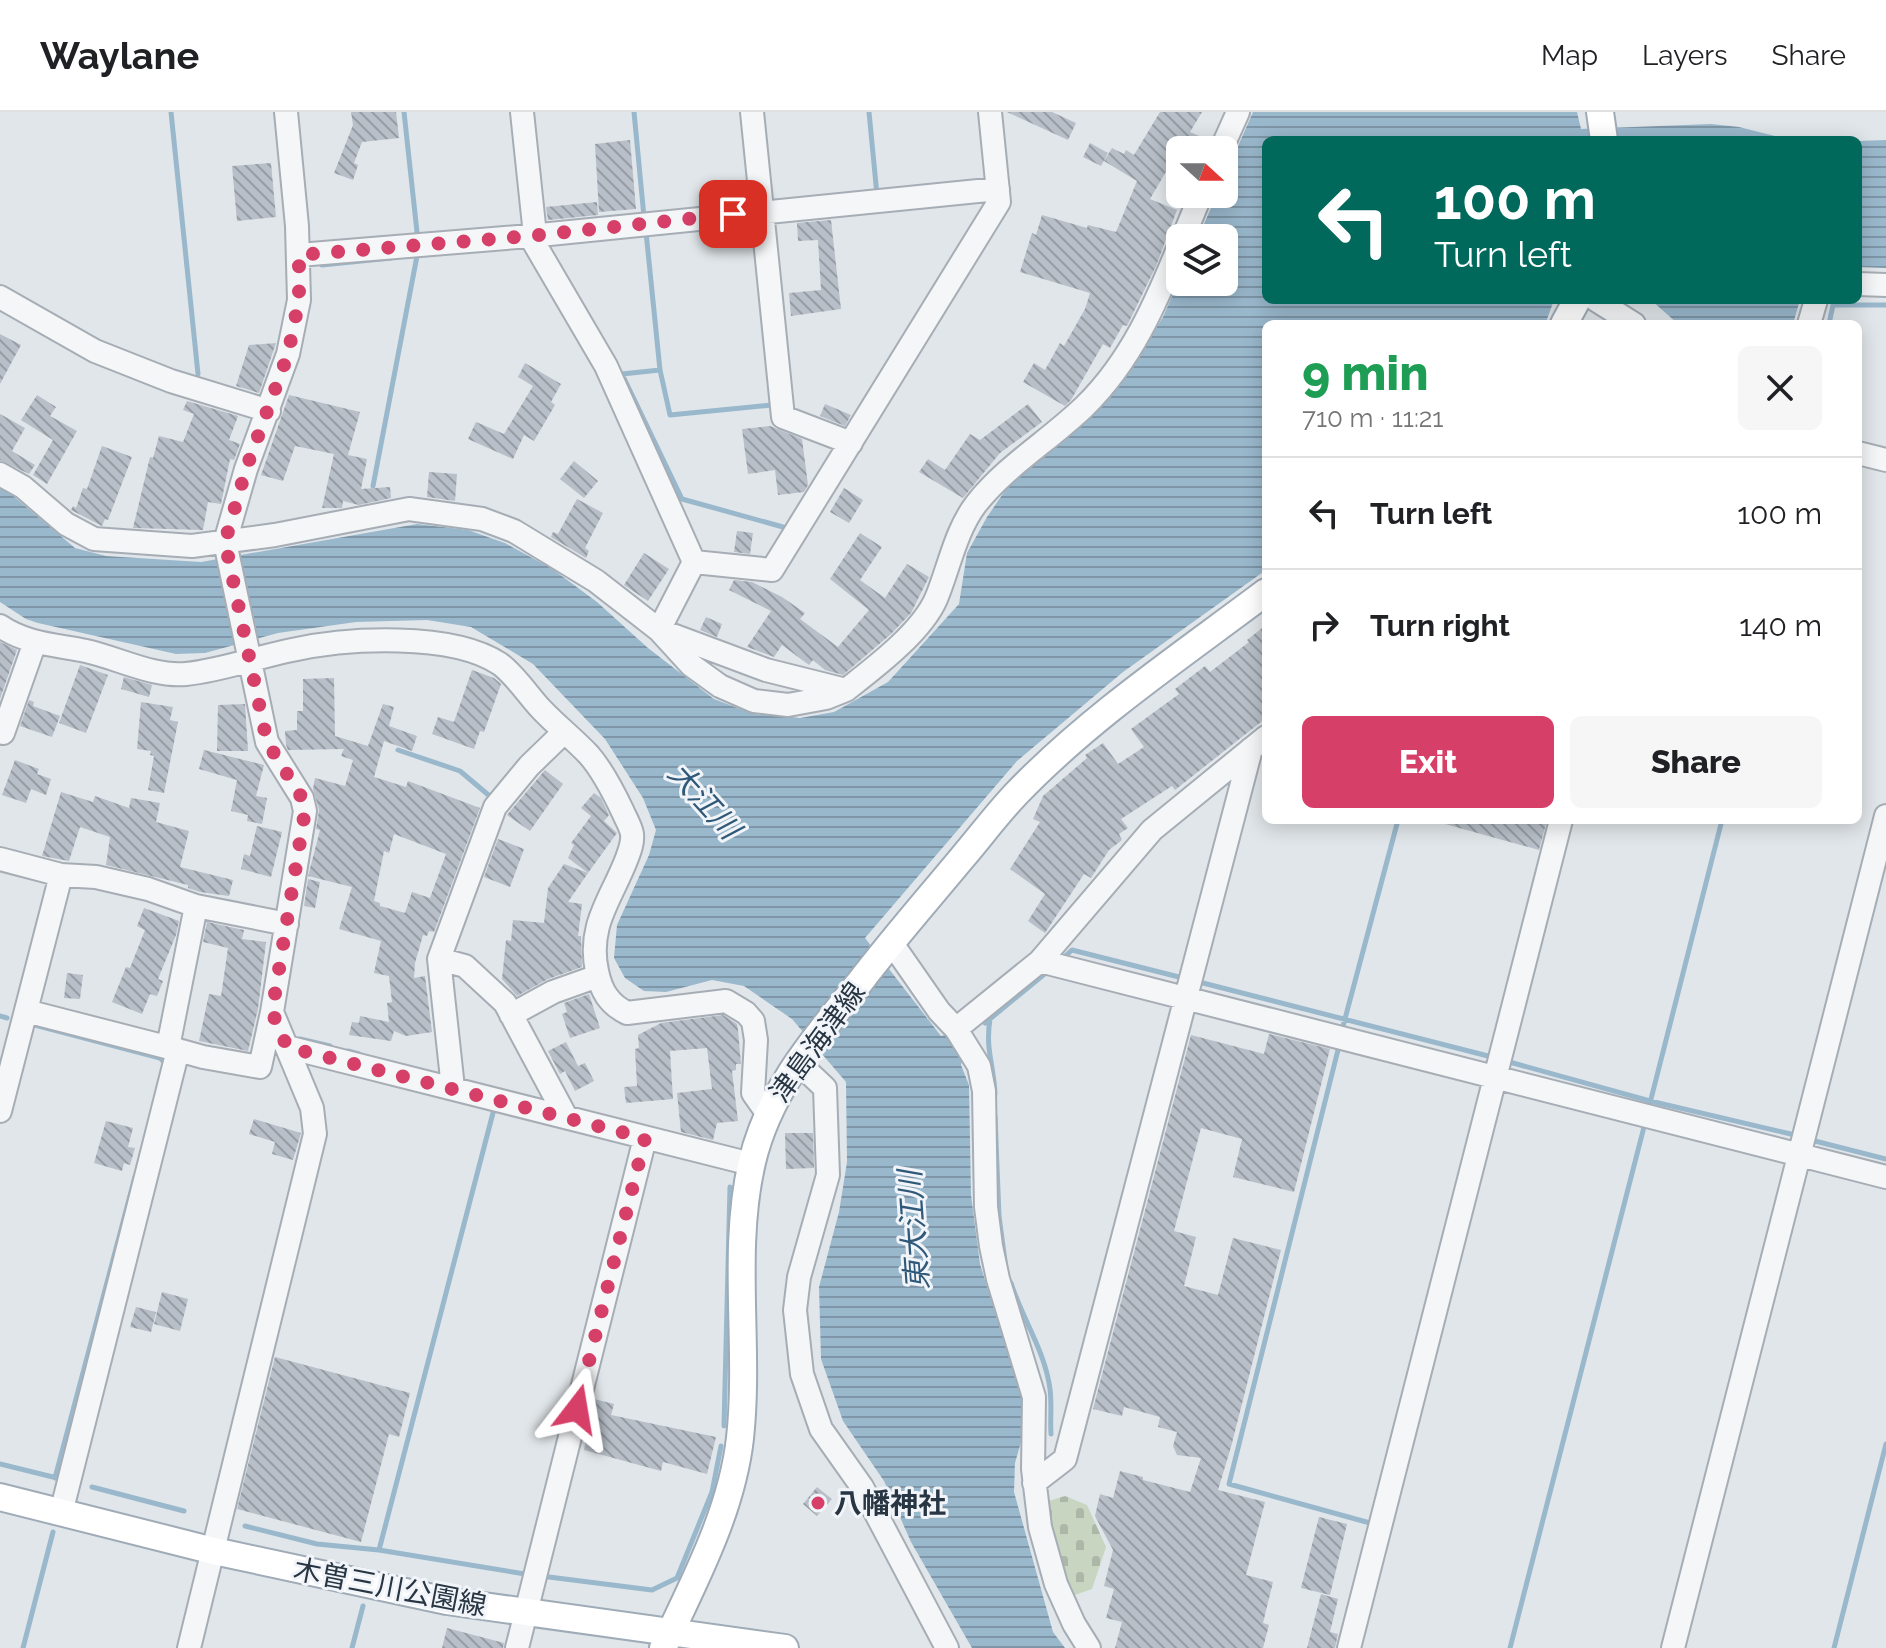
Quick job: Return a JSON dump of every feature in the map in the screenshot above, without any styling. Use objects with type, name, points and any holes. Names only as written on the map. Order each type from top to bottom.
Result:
[{"type":"main road","points":[[1600,112],[1603,136]]},
{"type":"main road","name":"津島海津線","points":[[665,1644],[711,1541],[729,1488],[740,1439],[743,1229],[751,1164],[767,1113],[777,1093],[805,1062],[888,946],[1016,794],[1089,726],[1262,595]]},
{"type":"main road","name":"木曽三川公園線","points":[[0,1497],[214,1551],[447,1601],[526,1612],[665,1644],[785,1648]]},
{"type":"street","points":[[26,1011],[203,1057],[260,1067],[305,811],[302,798],[267,742],[226,545],[246,469],[288,354],[299,300],[299,255],[286,112]]},
{"type":"street","points":[[522,112],[532,235],[606,366],[694,562]]},
{"type":"street","points":[[752,112],[783,417],[851,443]]},
{"type":"street","points":[[694,562],[772,570],[999,202],[990,112]]},
{"type":"street","points":[[1227,136],[1238,112]]},
{"type":"street","points":[[299,255],[998,189]]},
{"type":"street","points":[[0,474],[23,487],[66,524],[94,539],[192,546],[226,545],[409,509],[482,519],[514,531],[596,581],[659,630],[691,665],[720,686],[754,701],[788,705],[826,698],[846,690],[906,638],[934,602],[954,548],[975,506],[1007,471],[1086,405],[1134,345],[1166,278]]},
{"type":"street","points":[[1862,284],[1886,285]]},
{"type":"street","points":[[0,297],[95,351],[171,381],[269,411]]},
{"type":"street","points":[[1602,304],[1628,320]]},
{"type":"street","points":[[1862,454],[1886,460]]},
{"type":"street","points":[[659,630],[694,562]]},
{"type":"street","points":[[0,626],[11,634],[35,642],[184,674],[249,656],[384,640],[463,648],[501,665],[563,733],[590,756],[614,793],[632,833],[632,844],[620,876],[597,921],[593,954],[606,997],[615,1007],[627,1013],[726,1001],[746,1013],[753,1021],[756,1040],[753,1093],[767,1113]]},
{"type":"street","points":[[659,630],[766,670],[846,690]]},
{"type":"street","points":[[0,732],[3,733],[35,642]]},
{"type":"street","points":[[453,1088],[439,959],[495,807],[529,766],[563,733]]},
{"type":"street","points":[[956,1029],[1040,961],[1152,830],[1258,743]]},
{"type":"street","points":[[1034,1483],[1065,1459],[1185,998],[1258,743]]},
{"type":"street","points":[[1673,1648],[1886,816]]},
{"type":"street","points":[[1349,1648],[1560,824]]},
{"type":"street","points":[[0,859],[61,875],[96,877],[148,889],[196,906],[287,924]]},
{"type":"street","points":[[0,1111],[61,875]]},
{"type":"street","points":[[61,1513],[173,1048],[196,906]]},
{"type":"street","points":[[888,946],[956,1029],[979,1066],[984,1091],[986,1207],[991,1246],[1034,1397],[1034,1483],[1040,1527],[1056,1584],[1089,1648]]},
{"type":"street","points":[[439,959],[465,966],[505,1003],[566,1117]]},
{"type":"street","points":[[1040,961],[1886,1177]]},
{"type":"street","points":[[511,1015],[553,992],[598,976]]},
{"type":"street","points":[[189,1648],[315,1134],[312,1108],[272,1012]]},
{"type":"street","points":[[287,1047],[751,1164]]},
{"type":"street","points":[[805,1062],[825,1088],[828,1175],[799,1277],[795,1310],[802,1374],[821,1429],[862,1487],[947,1648]]},
{"type":"street","points":[[517,1648],[645,1138]]},
{"type":"green space","points":[[1065,1496],[1087,1505],[1106,1547],[1092,1589],[1072,1596],[1042,1503]]},
{"type":"water","points":[[1253,112],[1577,112],[1581,129],[1711,124],[1775,136],[1262,136],[1262,304],[1553,304],[1547,320],[1262,320],[1262,573],[1123,672],[1017,761],[865,938],[941,1036],[952,1033],[964,1053],[961,1065],[969,1085],[971,1195],[980,1264],[1022,1399],[1023,1435],[1015,1463],[1014,1492],[1053,1632],[1065,1648],[972,1648],[911,1542],[884,1481],[843,1421],[821,1359],[819,1287],[839,1212],[847,1162],[846,1082],[792,1019],[744,986],[712,980],[666,992],[644,991],[625,978],[614,958],[617,925],[649,855],[656,830],[643,798],[605,739],[533,664],[471,627],[427,620],[356,622],[278,633],[205,653],[176,654],[26,619],[0,602],[0,488],[75,548],[106,556],[201,562],[417,524],[468,530],[505,543],[551,568],[714,699],[753,714],[800,718],[834,712],[888,682],[959,604],[967,553],[1011,482],[1104,399],[1146,344],[1172,296],[1238,296],[1238,224],[1204,224],[1211,208],[1238,208],[1238,146]]},
{"type":"water","points":[[1886,140],[1886,268],[1862,267],[1862,141]]},
{"type":"water","points":[[1656,304],[1799,304],[1794,320],[1674,320]]},
{"type":"building","points":[[351,112],[396,112],[399,138],[362,142],[354,163],[358,165],[353,180],[334,173],[353,125]]},
{"type":"building","points":[[1007,112],[1052,112],[1076,123],[1068,140]]},
{"type":"building","points":[[1160,112],[1202,112],[1190,132],[1199,136],[1166,136],[1166,172],[1150,199],[1177,210],[1172,224],[1166,224],[1166,239],[1156,266],[1127,326],[1123,325],[1110,348],[1103,344],[1065,406],[1023,382],[1034,363],[1045,370],[1060,343],[1064,346],[1085,309],[1090,293],[1020,272],[1032,233],[1036,235],[1042,215],[1087,228],[1088,225],[1116,232],[1137,181],[1104,161],[1112,148],[1134,155]]},
{"type":"building","points":[[630,140],[636,209],[599,212],[595,144]]},
{"type":"building","points":[[1090,143],[1108,153],[1101,166],[1083,157]]},
{"type":"building","points":[[271,163],[276,217],[237,221],[232,166]]},
{"type":"building","points":[[597,202],[598,215],[548,220],[546,207]]},
{"type":"building","points":[[831,220],[841,309],[791,316],[789,293],[821,290],[818,240],[798,241],[797,223]]},
{"type":"building","points":[[0,334],[21,345],[0,384]]},
{"type":"building","points":[[276,343],[259,393],[236,386],[249,345]]},
{"type":"building","points":[[525,363],[561,384],[551,402],[555,405],[534,441],[524,435],[513,459],[468,439],[476,422],[504,434],[533,386],[518,377]]},
{"type":"building","points":[[37,395],[56,407],[50,416],[77,431],[47,484],[33,475],[53,440],[21,420]]},
{"type":"building","points":[[289,395],[360,412],[348,455],[367,459],[361,489],[390,487],[391,498],[359,505],[343,501],[342,508],[322,508],[334,454],[295,446],[283,481],[261,475]]},
{"type":"building","points":[[187,401],[238,416],[229,440],[240,444],[234,460],[230,459],[221,504],[208,502],[203,530],[133,528],[150,457],[153,458],[159,436],[183,442],[194,414],[183,410]]},
{"type":"building","points":[[825,404],[851,415],[845,426],[820,416]]},
{"type":"building","points":[[1028,404],[1042,422],[1000,453],[963,498],[919,472],[928,459],[945,470],[970,434],[980,440]]},
{"type":"building","points":[[0,414],[25,428],[12,451],[35,465],[29,474],[0,460]]},
{"type":"building","points":[[770,426],[802,439],[808,485],[804,492],[778,495],[775,470],[748,474],[742,429]]},
{"type":"building","points":[[102,446],[132,457],[108,520],[105,519],[102,526],[71,510],[73,506],[76,508],[83,488],[87,489]]},
{"type":"building","points":[[574,461],[598,481],[584,498],[560,479]]},
{"type":"building","points":[[429,472],[457,474],[455,501],[427,497]]},
{"type":"building","points":[[844,488],[863,500],[849,523],[830,512]]},
{"type":"building","points":[[577,499],[603,513],[585,548],[589,551],[586,558],[551,537],[553,532],[558,534]]},
{"type":"building","points":[[737,531],[753,533],[750,554],[734,552]]},
{"type":"building","points":[[860,533],[882,547],[860,580],[885,598],[907,564],[929,577],[911,613],[891,634],[843,675],[825,670],[813,660],[809,665],[782,645],[774,657],[747,647],[771,611],[729,590],[734,580],[752,582],[782,597],[805,613],[800,619],[838,647],[869,610],[830,579]]},
{"type":"building","points":[[644,553],[669,569],[648,601],[624,585]]},
{"type":"building","points":[[706,617],[722,624],[717,637],[700,630]]},
{"type":"building","points":[[1262,628],[1262,721],[1175,790],[1172,786],[1121,819],[1128,828],[1119,834],[1122,840],[1109,850],[1091,878],[1084,874],[1045,933],[1028,921],[1045,894],[1010,869],[1040,822],[1033,819],[1043,796],[1087,758],[1085,755],[1103,743],[1118,764],[1144,747],[1131,729],[1179,694],[1175,689],[1205,666],[1210,672],[1249,642],[1247,640]]},
{"type":"building","points":[[0,642],[17,650],[0,699]]},
{"type":"building","points":[[80,665],[108,675],[86,733],[59,723]]},
{"type":"building","points":[[472,670],[501,684],[484,732],[480,731],[474,749],[432,734],[438,717],[454,722]]},
{"type":"building","points":[[124,677],[152,685],[149,697],[121,689]]},
{"type":"building","points":[[334,678],[335,736],[368,746],[383,704],[394,707],[389,726],[417,736],[412,751],[384,741],[374,777],[406,787],[408,781],[480,808],[434,932],[423,935],[415,963],[414,978],[425,976],[432,1032],[406,1036],[394,1031],[391,1041],[349,1035],[352,1022],[359,1023],[360,1016],[389,1022],[387,1003],[392,1002],[389,976],[374,973],[381,941],[339,929],[352,887],[308,876],[320,830],[316,829],[319,810],[313,789],[315,778],[345,786],[353,760],[341,756],[344,749],[288,750],[285,731],[297,730],[297,711],[303,711],[303,679]],"holes":[[[394,834],[446,854],[430,898],[412,892],[405,913],[380,906],[374,901],[384,851],[389,853]]]},
{"type":"building","points":[[29,700],[34,702],[33,706],[60,716],[52,737],[20,726]]},
{"type":"building","points":[[141,702],[173,707],[170,720],[178,722],[164,793],[148,790],[154,756],[150,755],[151,751],[137,749]]},
{"type":"building","points":[[245,704],[248,751],[217,751],[218,705]]},
{"type":"building","points":[[204,750],[264,765],[256,796],[267,798],[262,824],[247,821],[248,815],[231,811],[237,780],[199,769]]},
{"type":"building","points":[[15,760],[39,769],[37,774],[51,779],[46,795],[31,789],[26,803],[2,795]]},
{"type":"building","points":[[545,770],[563,784],[530,831],[507,815]]},
{"type":"building","points":[[61,792],[93,802],[95,796],[129,808],[131,798],[160,803],[156,822],[189,831],[180,867],[233,880],[229,896],[200,892],[188,888],[188,885],[106,865],[110,837],[80,827],[69,861],[42,856]]},
{"type":"building","points":[[594,793],[601,798],[609,815],[604,821],[617,833],[588,873],[568,858],[574,845],[571,843],[591,816],[581,808]]},
{"type":"building","points":[[1445,824],[1546,824],[1539,850]]},
{"type":"building","points":[[257,826],[282,832],[271,877],[241,869],[244,854],[250,856]]},
{"type":"building","points":[[498,839],[524,849],[510,887],[484,877]]},
{"type":"building","points":[[564,864],[588,873],[568,902],[582,904],[578,936],[581,936],[582,967],[548,979],[517,996],[502,979],[506,940],[511,941],[513,920],[544,923],[548,888]]},
{"type":"building","points":[[308,879],[320,882],[315,908],[304,906]]},
{"type":"building","points":[[144,908],[179,921],[158,979],[163,981],[157,996],[150,994],[142,1014],[112,1002],[145,930],[137,926]]},
{"type":"building","points":[[207,922],[244,930],[242,939],[266,942],[258,1009],[248,1051],[199,1041],[209,994],[221,996],[228,948],[203,942]]},
{"type":"building","points":[[67,973],[83,975],[80,999],[64,998]]},
{"type":"building","points":[[589,994],[600,1028],[570,1038],[562,1014],[567,1012],[564,1003]]},
{"type":"building","points":[[723,1015],[737,1024],[738,1030],[741,1064],[736,1064],[736,1070],[732,1071],[738,1121],[717,1123],[713,1140],[681,1132],[677,1093],[712,1089],[707,1048],[670,1051],[673,1099],[626,1103],[624,1087],[637,1086],[635,1049],[639,1048],[638,1035],[661,1023]]},
{"type":"building","points":[[1269,1034],[1330,1049],[1294,1192],[1233,1177],[1242,1139],[1201,1128],[1174,1231],[1196,1237],[1184,1286],[1218,1295],[1233,1238],[1281,1250],[1218,1490],[1265,1502],[1246,1575],[1273,1582],[1263,1623],[1269,1625],[1263,1648],[1115,1648],[1122,1622],[1106,1618],[1114,1589],[1104,1586],[1113,1550],[1095,1516],[1100,1494],[1113,1498],[1120,1471],[1190,1492],[1201,1458],[1177,1455],[1173,1446],[1177,1432],[1158,1427],[1160,1417],[1124,1407],[1122,1416],[1093,1409],[1191,1035],[1264,1054]]},
{"type":"building","points":[[566,1042],[578,1066],[585,1063],[594,1081],[575,1091],[565,1071],[560,1074],[548,1051]]},
{"type":"building","points":[[254,1119],[301,1133],[293,1160],[272,1154],[275,1142],[249,1134]]},
{"type":"building","points":[[106,1121],[133,1128],[128,1147],[135,1148],[130,1165],[124,1163],[122,1171],[94,1163]]},
{"type":"building","points":[[785,1133],[813,1133],[814,1168],[786,1169]]},
{"type":"building","points":[[162,1292],[188,1299],[180,1331],[154,1324]]},
{"type":"building","points":[[136,1307],[156,1312],[151,1332],[130,1327]]},
{"type":"building","points":[[275,1357],[410,1393],[399,1437],[389,1434],[361,1542],[237,1509]]},
{"type":"building","points":[[594,1399],[614,1404],[611,1415],[716,1437],[707,1474],[663,1462],[661,1471],[584,1450]]},
{"type":"building","points":[[817,1487],[832,1499],[817,1516],[803,1504]]},
{"type":"building","points":[[1319,1517],[1347,1524],[1330,1595],[1301,1588]]},
{"type":"building","points":[[1321,1594],[1338,1599],[1330,1632],[1338,1634],[1335,1648],[1307,1648]]},
{"type":"building","points":[[447,1628],[504,1643],[503,1648],[442,1648]]},
{"type":"waterway","points":[[171,112],[198,374]]},
{"type":"waterway","points":[[404,112],[417,232]]},
{"type":"waterway","points":[[634,112],[644,217]]},
{"type":"waterway","points":[[869,112],[877,195]]},
{"type":"waterway","points":[[646,232],[660,370],[670,415],[772,405]]},
{"type":"waterway","points":[[373,486],[417,256]]},
{"type":"waterway","points":[[322,265],[391,258]]},
{"type":"waterway","points":[[1830,320],[1833,305],[1886,305]]},
{"type":"waterway","points":[[660,370],[622,374],[682,499],[783,527]]},
{"type":"waterway","points":[[398,750],[460,771],[492,798],[490,801]]},
{"type":"waterway","points":[[1342,1030],[1397,824]]},
{"type":"waterway","points":[[1650,1103],[1721,824]]},
{"type":"waterway","points":[[1063,958],[1072,950],[1183,978]]},
{"type":"waterway","points":[[985,1023],[1047,972]]},
{"type":"waterway","points":[[1199,982],[1492,1057]]},
{"type":"waterway","points":[[0,1016],[7,1018]]},
{"type":"waterway","points":[[990,1019],[989,1049],[995,1094]]},
{"type":"waterway","points":[[31,1024],[160,1058],[165,1063],[164,1067]]},
{"type":"waterway","points":[[300,1039],[330,1046]]},
{"type":"waterway","points":[[1339,1046],[1229,1484],[1370,1523]]},
{"type":"waterway","points":[[348,1051],[359,1054]]},
{"type":"waterway","points":[[1506,1061],[1650,1101],[1795,1135]]},
{"type":"waterway","points":[[379,1550],[494,1109]]},
{"type":"waterway","points":[[995,1116],[999,1216],[1005,1261]]},
{"type":"waterway","points":[[1510,1648],[1645,1123]]},
{"type":"waterway","points":[[1811,1140],[1886,1159]]},
{"type":"waterway","points":[[55,1478],[135,1177]]},
{"type":"waterway","points":[[724,1426],[730,1187]]},
{"type":"waterway","points":[[1011,1283],[1047,1375],[1051,1395],[1051,1434]]},
{"type":"waterway","points":[[1834,1648],[1886,1444]]},
{"type":"waterway","points":[[541,1576],[652,1590],[677,1578],[712,1492],[721,1446]]},
{"type":"waterway","points":[[0,1464],[57,1478]]},
{"type":"waterway","points":[[92,1487],[184,1511]]},
{"type":"waterway","points":[[245,1526],[317,1544],[379,1550],[525,1574]]},
{"type":"waterway","points":[[23,1648],[53,1532]]},
{"type":"waterway","points":[[352,1648],[363,1606]]},
{"type":"place","name":"八幡神社","points":[[818,1503]]},
{"type":"route","points":[[577,1409],[645,1138],[287,1047],[272,1012],[305,811],[302,798],[267,742],[225,542],[246,469],[288,354],[299,300],[299,255],[530,236],[733,214]]},
{"type":"water label","name":"大江川","points":[[704,801]]},
{"type":"water label","name":"東大江川","points":[[914,1230]]}]
